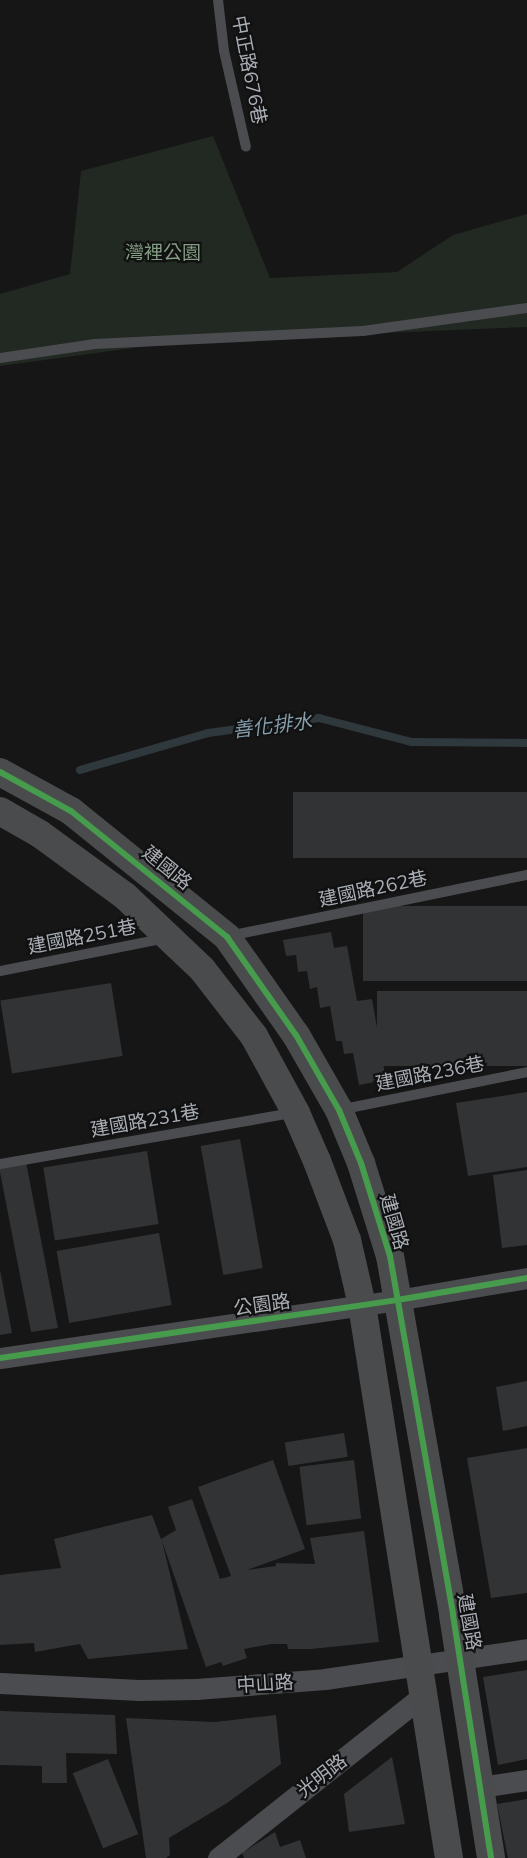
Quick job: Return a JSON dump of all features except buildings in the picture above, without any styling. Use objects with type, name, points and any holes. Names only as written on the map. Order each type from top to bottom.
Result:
[{"type":"street","name":"建國路","points":[[7,775],[71,811],[227,937],[296,1035],[339,1110],[361,1163],[390,1256],[460,1659],[492,1858]]},
{"type":"street","points":[[7,814],[125,896],[202,968],[254,1036],[296,1112],[347,1240],[362,1306],[421,1665],[449,1858]]},
{"type":"street","name":"公園路","points":[[0,1358],[362,1306],[527,1278]]},
{"type":"street","name":"中山路","points":[[0,1683],[130,1690],[196,1689],[326,1679],[527,1649]]},
{"type":"street","name":"光明路","points":[[218,1858],[425,1694]]},
{"type":"street","points":[[480,1787],[527,1780]]},
{"type":"lane","name":"中正路676巷","points":[[218,0],[224,51],[246,147]]},
{"type":"lane","points":[[0,358],[95,344],[363,331],[527,308]]},
{"type":"lane","name":"建國路262巷","points":[[227,937],[527,875]]},
{"type":"lane","name":"建國路251巷","points":[[0,971],[171,938]]},
{"type":"lane","name":"建國路236巷","points":[[339,1110],[527,1072]]},
{"type":"lane","name":"建國路231巷","points":[[0,1164],[296,1112]]},
{"type":"green space","name":"灣裡公園","points":[[213,136],[270,278],[397,272],[453,235],[527,214],[527,327],[185,341],[0,366],[0,294],[70,274],[81,171]]},
{"type":"waterway","name":"善化排水","points":[[80,770],[208,733],[319,718],[412,742],[527,743]]},
{"type":"cycle path","points":[[0,772],[71,811],[227,937],[296,1035],[339,1110],[361,1163],[390,1256],[453,1615],[491,1858]]},
{"type":"cycle path","points":[[0,1358],[397,1300],[527,1278]]}]
